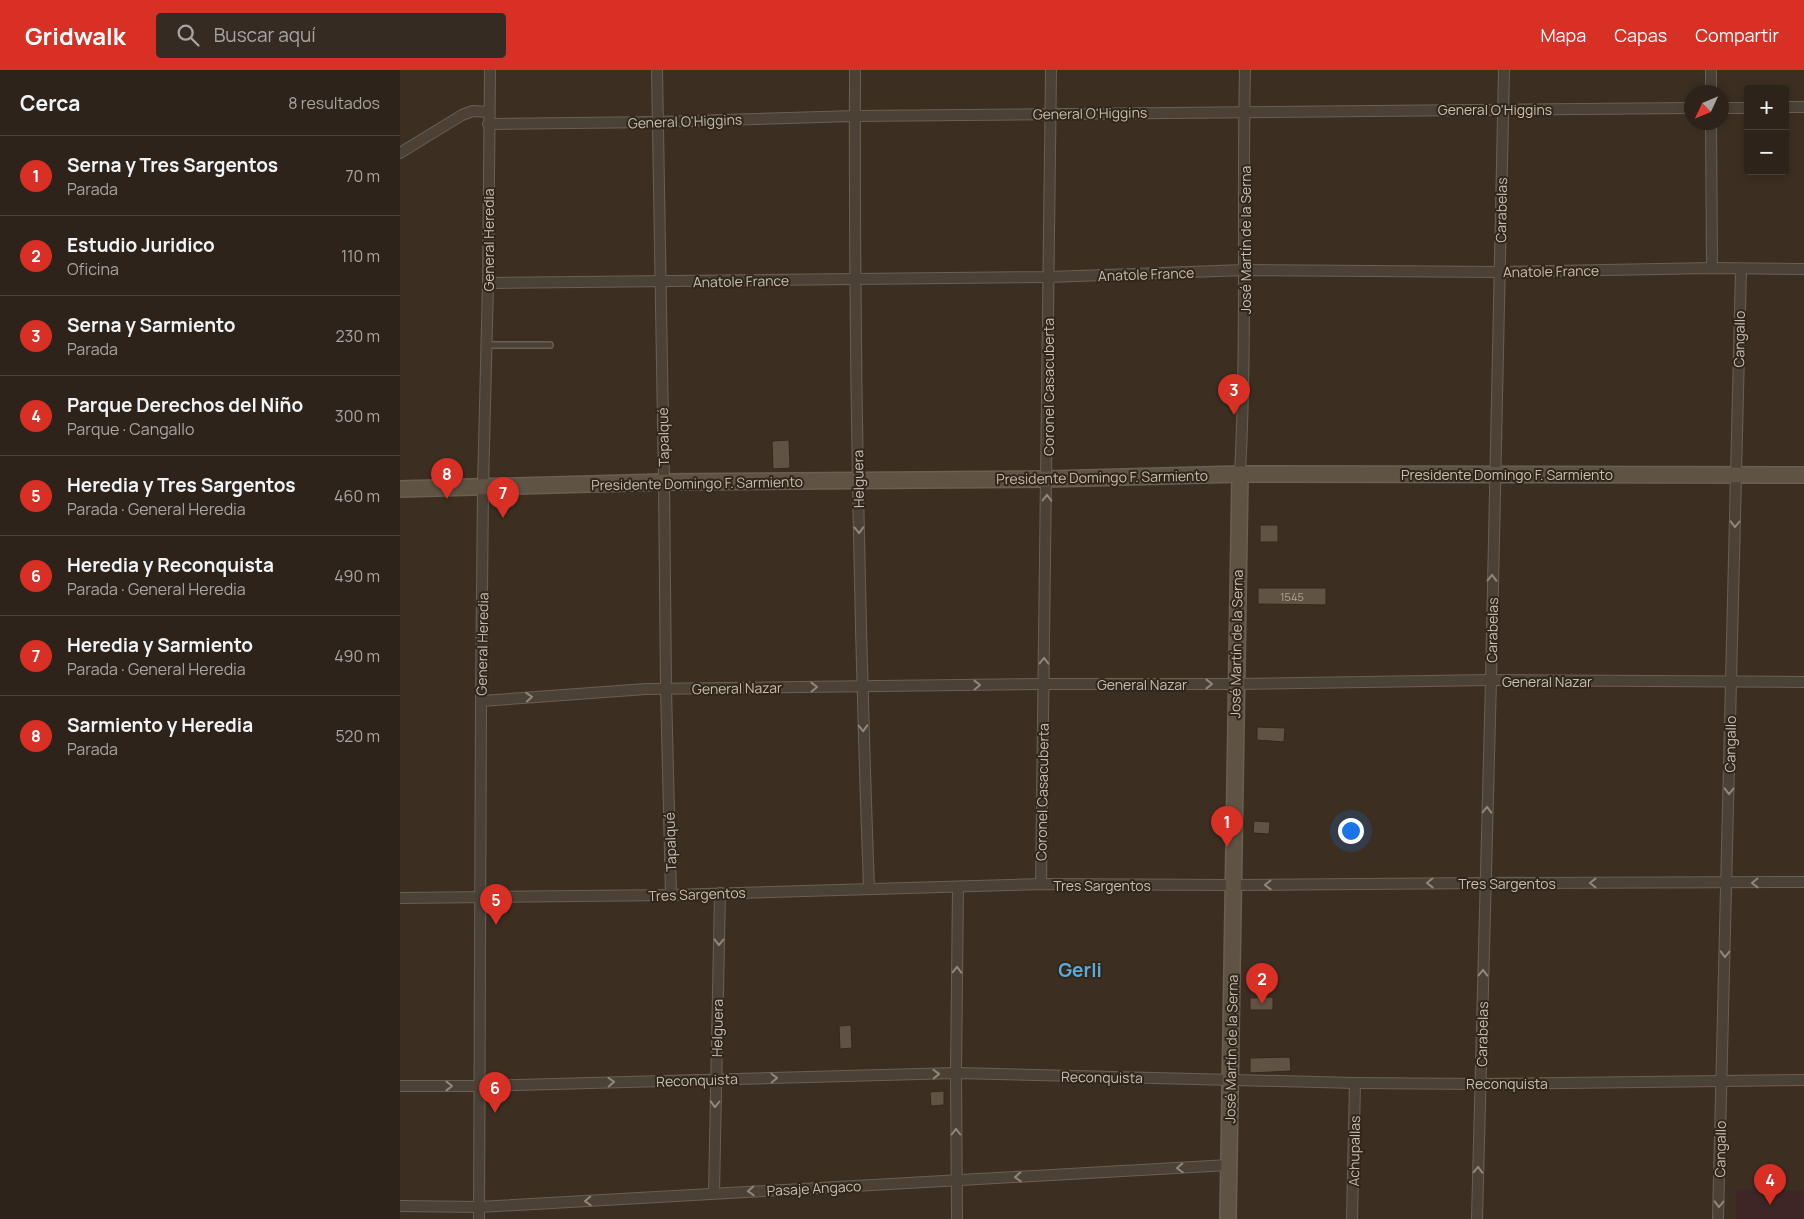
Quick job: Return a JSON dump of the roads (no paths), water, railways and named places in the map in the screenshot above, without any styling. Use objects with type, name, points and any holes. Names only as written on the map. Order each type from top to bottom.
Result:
[{"type":"street","name":"General Heredia","points":[[479,1219],[479,897],[490,70]]},
{"type":"street","name":"Tapalqué","points":[[657,70],[666,689],[671,895]]},
{"type":"street","name":"Helguera","points":[[855,70],[858,482],[862,687],[869,888]]},
{"type":"street","name":"Coronel Casacuberta","points":[[1041,884],[1051,70]]},
{"type":"street","name":"José Martín de la Serna","points":[[1228,1219],[1234,885],[1235,684],[1243,415],[1246,70]]},
{"type":"street","name":"Carabelas","points":[[1477,1219],[1504,70]]},
{"type":"street","points":[[1711,70],[1711,85]]},
{"type":"street","points":[[1789,107],[1804,107]]},
{"type":"street","name":"General O'Higgins","points":[[488,124],[1050,113],[1684,108]]},
{"type":"street","points":[[1729,108],[1744,108]]},
{"type":"street","points":[[401,151],[462,115],[473,111],[488,112]]},
{"type":"street","points":[[1711,130],[1712,268]]},
{"type":"street","name":"Anatole France","points":[[488,283],[1048,277],[1245,270],[1500,272],[1712,268],[1804,269]]},
{"type":"street","name":"Cangallo","points":[[1718,1219],[1741,269]]},
{"type":"street","name":"Presidente Domingo F. Sarmiento","points":[[400,488],[664,482],[858,482],[1047,479],[1240,474],[1804,475]]},
{"type":"street","name":"General Nazar","points":[[481,701],[646,689],[1491,680],[1804,682]]},
{"type":"street","name":"Tres Sargentos","points":[[400,898],[671,895],[869,888],[958,888],[1041,884],[1234,885],[1486,882],[1804,882]]},
{"type":"street","points":[[957,1219],[958,888]]},
{"type":"street","name":"Helguera","points":[[714,1193],[720,893]]},
{"type":"street","name":"Reconquista","points":[[400,1086],[480,1086],[956,1073],[1355,1083],[1481,1084],[1804,1080]]},
{"type":"street","name":"Achupallas","points":[[1352,1219],[1355,1083]]},
{"type":"street","name":"Pasaje Angaco","points":[[400,1206],[479,1207],[1229,1165]]},
{"type":"lane","points":[[486,344],[550,345]]},
{"type":"place","name":"Serna y Sarmiento","points":[[1234,415]]},
{"type":"place","name":"Sarmiento y Heredia","points":[[447,499]]},
{"type":"place","name":"Heredia y Sarmiento","points":[[503,518]]},
{"type":"place","name":"Serna y Tres Sargentos","points":[[1227,847]]},
{"type":"place","name":"Heredia y Tres Sargentos","points":[[496,925]]},
{"type":"place","name":"Estudio Juridico","points":[[1262,1004]]},
{"type":"place","name":"Heredia y Reconquista","points":[[495,1113]]},
{"type":"place","name":"Parque Derechos del Niño","points":[[1770,1205]]},
{"type":"district","name":"Gerli","points":[[1080,970]]}]
